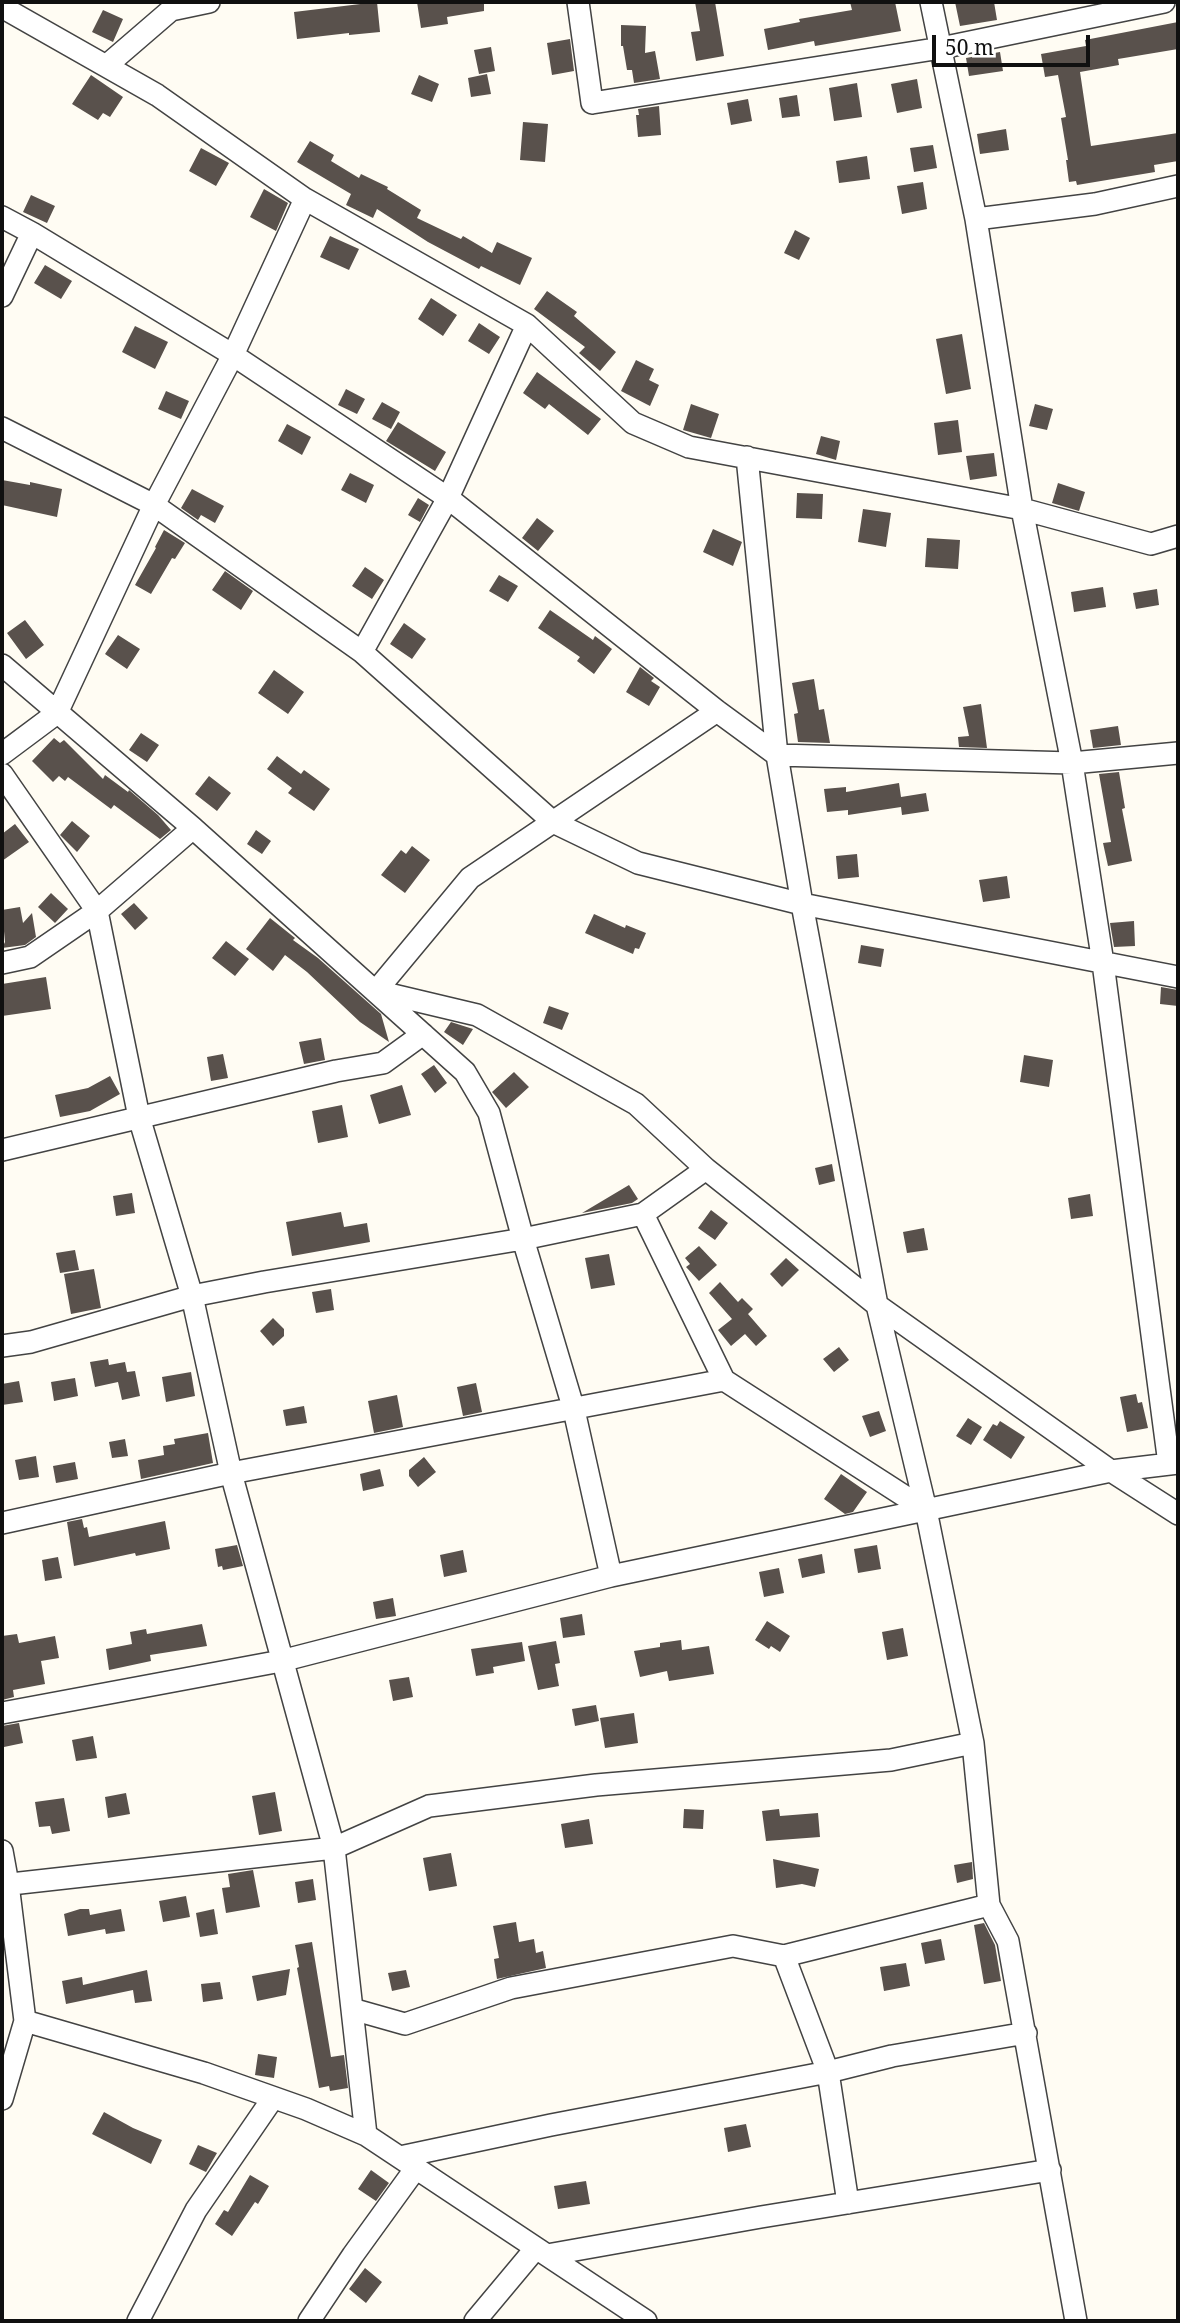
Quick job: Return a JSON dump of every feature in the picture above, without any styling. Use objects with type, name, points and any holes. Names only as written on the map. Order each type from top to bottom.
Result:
[{"type":"street","points":[[106,66],[171,10],[209,2]]},
{"type":"street","points":[[578,2],[592,103],[940,48],[1164,2]]},
{"type":"street","points":[[2,1713],[281,1661],[611,1576],[1111,1471],[1174,1464],[1072,763],[1022,509],[976,219],[931,2]]},
{"type":"street","points":[[2,7],[157,95],[304,199],[527,325],[633,422],[689,447],[1022,509],[1151,544],[1178,536]]},
{"type":"street","points":[[976,219],[1095,204],[1178,186]]},
{"type":"street","points":[[2,754],[57,712],[154,505],[233,355],[304,199]]},
{"type":"street","points":[[2,217],[233,355],[448,498],[717,711],[777,755],[1072,763],[1178,754]]},
{"type":"street","points":[[2,296],[32,233]]},
{"type":"street","points":[[362,652],[448,498],[527,325]]},
{"type":"street","points":[[2,428],[154,505],[362,652],[553,822],[638,863],[802,904],[1178,977]]},
{"type":"street","points":[[747,457],[777,755],[802,904],[877,1305],[926,1510],[973,1743],[989,1905],[1008,1941],[1076,2321]]},
{"type":"street","points":[[2,665],[193,828],[465,1072],[489,1113],[574,1410],[611,1576]]},
{"type":"street","points":[[376,991],[470,878],[717,711]]},
{"type":"street","points":[[2,774],[97,911],[139,1116],[192,1296],[231,1473],[334,1848],[366,2135]]},
{"type":"street","points":[[2,963],[30,957],[97,911],[193,828]]},
{"type":"street","points":[[376,991],[477,1015],[636,1104],[706,1169],[877,1305],[1111,1471],[1178,1514]]},
{"type":"street","points":[[2,1150],[336,1071],[383,1063],[423,1034]]},
{"type":"street","points":[[2,1346],[31,1342],[192,1296],[523,1239],[643,1214],[706,1169]]},
{"type":"street","points":[[643,1214],[724,1381],[926,1510]]},
{"type":"street","points":[[2,1523],[231,1473],[724,1381]]},
{"type":"street","points":[[5,1884],[334,1848],[429,1806],[596,1785],[891,1760],[973,1743]]},
{"type":"street","points":[[2,1852],[25,2021],[2,2098]]},
{"type":"street","points":[[352,2009],[405,2024],[511,1988],[733,1946],[784,1956],[989,1905]]},
{"type":"street","points":[[784,1956],[828,2072],[848,2203]]},
{"type":"street","points":[[25,2021],[204,2073],[366,2135],[646,2321]]},
{"type":"street","points":[[309,2321],[353,2255],[408,2163],[551,2125],[828,2072],[892,2056],[1026,2034]]},
{"type":"street","points":[[138,2321],[196,2210],[273,2098]]},
{"type":"street","points":[[475,2321],[541,2251],[1050,2171]]},
{"type":"building","points":[[377,2],[380,32],[297,39],[294,12]]},
{"type":"building","points":[[417,2],[484,2],[484,11],[447,17],[448,24],[421,28]]},
{"type":"building","points":[[695,2],[715,2],[724,56],[696,61],[691,32],[700,31]]},
{"type":"building","points":[[850,2],[895,2],[901,31],[815,46],[814,41],[768,50],[764,29],[800,22],[799,19],[852,10]]},
{"type":"building","points":[[955,2],[994,2],[997,20],[960,26]]},
{"type":"building","points":[[103,10],[123,19],[113,42],[92,32]]},
{"type":"building","points":[[1178,22],[1178,49],[1118,59],[1119,65],[1080,72],[1091,146],[1178,133],[1178,161],[1154,165],[1155,172],[1077,185],[1076,181],[1069,182],[1061,118],[1066,117],[1058,75],[1045,77],[1041,54],[1086,46],[1085,40]]},
{"type":"building","points":[[621,25],[646,26],[645,53],[655,51],[660,79],[634,83],[632,70],[627,70],[621,46]]},
{"type":"building","points":[[570,39],[574,71],[552,75],[547,43]]},
{"type":"building","points":[[491,47],[495,71],[479,74],[474,50]]},
{"type":"building","points":[[1000,52],[1003,71],[969,76],[966,58]]},
{"type":"building","points":[[487,74],[491,94],[471,97],[468,78]]},
{"type":"building","points":[[91,75],[123,97],[110,117],[103,113],[98,120],[72,104]]},
{"type":"building","points":[[419,75],[439,84],[432,102],[411,94]]},
{"type":"building","points":[[917,79],[922,108],[897,113],[891,84]]},
{"type":"building","points":[[857,83],[862,117],[834,121],[829,88]]},
{"type":"building","points":[[797,95],[800,116],[782,118],[779,98]]},
{"type":"building","points":[[748,99],[752,121],[731,125],[727,103]]},
{"type":"building","points":[[659,106],[661,135],[638,137],[638,109]]},
{"type":"building","points":[[523,122],[548,124],[545,162],[520,160]]},
{"type":"building","points":[[1006,129],[1009,150],[980,154],[977,134]]},
{"type":"building","points":[[310,141],[334,155],[331,161],[359,178],[361,174],[388,187],[387,189],[421,210],[417,218],[461,239],[463,236],[492,253],[497,242],[532,258],[520,285],[481,266],[479,269],[428,242],[377,209],[373,218],[346,205],[351,194],[297,162]]},
{"type":"building","points":[[933,145],[937,168],[914,172],[910,148]]},
{"type":"building","points":[[201,148],[229,163],[216,186],[189,171]]},
{"type":"building","points":[[867,156],[870,179],[839,183],[836,161]]},
{"type":"building","points":[[923,182],[927,209],[902,214],[897,186]]},
{"type":"building","points":[[264,189],[288,203],[276,231],[250,217]]},
{"type":"building","points":[[31,195],[55,206],[47,223],[23,212]]},
{"type":"building","points":[[795,230],[810,238],[799,260],[784,253]]},
{"type":"building","points":[[330,236],[359,249],[349,270],[320,257]]},
{"type":"building","points":[[45,265],[72,281],[61,299],[34,283]]},
{"type":"building","points":[[547,291],[577,312],[574,316],[616,352],[600,371],[579,353],[585,347],[534,309]]},
{"type":"building","points":[[431,298],[457,315],[443,336],[418,319]]},
{"type":"building","points":[[479,323],[500,337],[489,354],[468,341]]},
{"type":"building","points":[[135,326],[168,342],[155,369],[122,352]]},
{"type":"building","points":[[962,334],[971,389],[946,394],[936,339]]},
{"type":"building","points":[[636,360],[654,369],[649,380],[659,385],[650,406],[621,391]]},
{"type":"building","points":[[537,372],[601,419],[588,435],[549,404],[545,409],[523,393]]},
{"type":"building","points":[[346,389],[365,399],[357,414],[338,405]]},
{"type":"building","points":[[166,391],[189,401],[181,419],[158,409]]},
{"type":"building","points":[[382,402],[400,412],[391,429],[372,419]]},
{"type":"building","points":[[691,404],[719,414],[711,438],[683,430]]},
{"type":"building","points":[[1035,404],[1053,409],[1047,430],[1029,426]]},
{"type":"building","points":[[958,420],[962,452],[938,455],[934,423]]},
{"type":"building","points":[[398,422],[446,452],[435,471],[386,441]]},
{"type":"building","points":[[287,424],[311,437],[302,455],[278,441]]},
{"type":"building","points":[[821,436],[840,441],[836,460],[816,454]]},
{"type":"building","points":[[994,453],[997,476],[970,480],[966,456]]},
{"type":"building","points":[[350,473],[374,485],[366,503],[341,490]]},
{"type":"building","points":[[2,480],[30,485],[30,482],[62,489],[57,517],[2,505]]},
{"type":"building","points":[[1058,483],[1085,492],[1079,511],[1052,503]]},
{"type":"building","points":[[192,489],[224,506],[215,523],[201,515],[198,520],[181,508]]},
{"type":"building","points":[[797,493],[823,494],[822,519],[796,518]]},
{"type":"building","points":[[418,498],[429,505],[420,522],[408,515]]},
{"type":"building","points":[[863,509],[891,513],[886,547],[858,542]]},
{"type":"building","points":[[537,518],[554,531],[538,551],[522,538]]},
{"type":"building","points":[[713,529],[742,542],[733,566],[703,552]]},
{"type":"building","points":[[164,530],[185,543],[175,559],[172,558],[151,594],[135,585]]},
{"type":"building","points":[[927,538],[960,540],[958,569],[925,567]]},
{"type":"building","points":[[365,567],[384,580],[372,599],[352,586]]},
{"type":"building","points":[[225,571],[253,591],[241,610],[212,590]]},
{"type":"building","points":[[499,575],[518,586],[508,602],[489,591]]},
{"type":"building","points":[[1103,587],[1106,607],[1074,612],[1071,592]]},
{"type":"building","points":[[1157,589],[1159,605],[1136,609],[1133,593]]},
{"type":"building","points":[[550,610],[593,640],[595,636],[612,649],[594,674],[577,661],[580,657],[538,628]]},
{"type":"building","points":[[25,620],[44,645],[26,659],[7,633]]},
{"type":"building","points":[[404,623],[426,639],[412,659],[390,644]]},
{"type":"building","points":[[118,635],[140,649],[127,669],[105,654]]},
{"type":"building","points":[[640,667],[654,678],[651,681],[660,687],[649,706],[626,692]]},
{"type":"building","points":[[274,670],[304,692],[288,714],[258,693]]},
{"type":"building","points":[[814,679],[819,710],[824,709],[830,743],[798,742],[794,714],[798,713],[792,683]]},
{"type":"building","points":[[981,704],[987,748],[959,747],[958,737],[969,736],[963,707]]},
{"type":"building","points":[[1118,726],[1121,745],[1093,748],[1090,730]]},
{"type":"building","points":[[141,733],[159,745],[147,762],[129,750]]},
{"type":"building","points":[[54,738],[60,743],[64,740],[103,779],[105,775],[128,792],[129,790],[171,830],[160,839],[114,805],[111,809],[68,777],[65,781],[59,776],[53,782],[32,761]]},
{"type":"building","points":[[277,756],[301,774],[304,770],[330,789],[314,811],[288,793],[292,788],[267,769]]},
{"type":"building","points":[[1119,772],[1125,808],[1122,809],[1132,861],[1108,866],[1103,843],[1111,842],[1099,774]]},
{"type":"building","points":[[209,776],[231,793],[217,811],[195,794]]},
{"type":"building","points":[[899,783],[901,797],[926,793],[929,811],[902,815],[901,807],[848,815],[848,810],[827,812],[824,789],[846,787],[846,792]]},
{"type":"building","points":[[72,821],[90,836],[77,852],[60,835]]},
{"type":"building","points":[[15,824],[29,842],[2,861],[2,834]]},
{"type":"building","points":[[256,830],[271,841],[262,854],[247,844]]},
{"type":"building","points":[[412,846],[430,860],[405,893],[381,875],[401,850],[406,854]]},
{"type":"building","points":[[857,854],[859,877],[838,879],[836,856]]},
{"type":"building","points":[[1007,876],[1010,898],[983,902],[979,880]]},
{"type":"building","points":[[51,893],[68,909],[55,923],[38,907]]},
{"type":"building","points":[[134,903],[148,918],[135,930],[121,914]]},
{"type":"building","points":[[20,907],[23,923],[32,913],[36,937],[25,945],[2,948],[5,942],[2,910]]},
{"type":"building","points":[[594,914],[625,928],[626,925],[646,933],[639,949],[635,948],[633,954],[585,933]]},
{"type":"building","points":[[270,918],[381,1014],[389,1042],[360,1022],[285,955],[273,971],[246,949]]},
{"type":"building","points":[[1134,921],[1135,946],[1114,947],[1110,923]]},
{"type":"building","points":[[226,941],[249,959],[235,976],[212,958]]},
{"type":"building","points":[[861,945],[884,949],[881,967],[858,963]]},
{"type":"building","points":[[46,977],[51,1009],[2,1016],[2,984]]},
{"type":"building","points":[[1161,987],[1178,990],[1178,1006],[1160,1004]]},
{"type":"building","points":[[549,1006],[569,1013],[562,1030],[543,1023]]},
{"type":"building","points":[[451,1022],[473,1029],[463,1045],[444,1032]]},
{"type":"building","points":[[321,1038],[325,1060],[304,1064],[299,1042]]},
{"type":"building","points":[[223,1054],[228,1078],[211,1081],[207,1057]]},
{"type":"building","points":[[1024,1055],[1053,1060],[1049,1087],[1020,1082]]},
{"type":"building","points":[[434,1065],[447,1083],[435,1093],[421,1074]]},
{"type":"building","points":[[514,1072],[529,1087],[506,1108],[492,1092]]},
{"type":"building","points":[[110,1076],[120,1094],[90,1111],[60,1117],[55,1095],[88,1088]]},
{"type":"building","points":[[402,1085],[411,1115],[379,1124],[370,1095]]},
{"type":"building","points":[[342,1105],[348,1137],[318,1143],[312,1111]]},
{"type":"building","points":[[832,1164],[835,1181],[819,1185],[815,1168]]},
{"type":"building","points":[[629,1185],[638,1199],[632,1203],[582,1213]]},
{"type":"building","points":[[132,1193],[135,1213],[116,1216],[113,1196]]},
{"type":"building","points":[[1090,1194],[1093,1216],[1071,1219],[1068,1198]]},
{"type":"building","points":[[711,1210],[728,1223],[715,1240],[698,1228]]},
{"type":"building","points":[[341,1212],[344,1227],[367,1223],[370,1242],[292,1256],[286,1222]]},
{"type":"building","points":[[924,1228],[928,1250],[907,1253],[903,1232]]},
{"type":"building","points":[[699,1246],[717,1265],[699,1281],[686,1267],[690,1264],[685,1258]]},
{"type":"building","points":[[75,1250],[79,1270],[60,1273],[56,1253]]},
{"type":"building","points":[[609,1254],[615,1285],[591,1289],[585,1258]]},
{"type":"building","points":[[786,1258],[799,1270],[782,1287],[770,1274]]},
{"type":"building","points":[[94,1269],[101,1308],[71,1314],[64,1274]]},
{"type":"building","points":[[720,1282],[738,1302],[742,1298],[753,1309],[748,1314],[767,1336],[756,1346],[745,1334],[731,1346],[718,1330],[732,1319],[709,1293]]},
{"type":"building","points":[[331,1289],[334,1310],[316,1313],[312,1292]]},
{"type":"building","points":[[273,1318],[284,1329],[284,1336],[273,1346],[260,1331]]},
{"type":"building","points":[[839,1347],[849,1360],[834,1372],[823,1359]]},
{"type":"building","points":[[108,1359],[109,1365],[125,1362],[127,1372],[135,1371],[140,1396],[122,1400],[118,1382],[95,1387],[90,1362]]},
{"type":"building","points":[[191,1372],[195,1396],[166,1402],[162,1377]]},
{"type":"building","points":[[75,1378],[78,1396],[54,1401],[51,1382]]},
{"type":"building","points":[[19,1381],[23,1402],[2,1405],[2,1384]]},
{"type":"building","points":[[476,1383],[482,1412],[463,1416],[457,1387]]},
{"type":"building","points":[[1136,1394],[1138,1403],[1142,1402],[1148,1428],[1127,1432],[1120,1397]]},
{"type":"building","points":[[397,1395],[403,1427],[374,1433],[368,1401]]},
{"type":"building","points":[[304,1406],[307,1423],[286,1426],[283,1410]]},
{"type":"building","points":[[879,1411],[886,1431],[870,1437],[862,1416]]},
{"type":"building","points":[[968,1418],[982,1427],[971,1445],[956,1436]]},
{"type":"building","points":[[1000,1421],[1025,1437],[1011,1459],[983,1440],[993,1424],[997,1426]]},
{"type":"building","points":[[208,1433],[213,1463],[141,1479],[138,1460],[164,1455],[163,1446],[175,1444],[174,1439]]},
{"type":"building","points":[[125,1439],[128,1456],[112,1458],[109,1442]]},
{"type":"building","points":[[36,1456],[39,1477],[19,1480],[15,1460]]},
{"type":"building","points":[[424,1457],[436,1472],[418,1487],[409,1476],[409,1470]]},
{"type":"building","points":[[75,1462],[78,1479],[56,1483],[53,1466]]},
{"type":"building","points":[[380,1469],[384,1486],[363,1491],[360,1474]]},
{"type":"building","points":[[841,1474],[867,1492],[853,1512],[845,1514],[824,1499]]},
{"type":"building","points":[[82,1519],[89,1537],[165,1521],[170,1549],[136,1556],[135,1553],[74,1566],[67,1522]]},
{"type":"building","points":[[237,1545],[243,1566],[223,1570],[222,1566],[218,1567],[215,1549]]},
{"type":"building","points":[[877,1545],[881,1569],[858,1573],[854,1549]]},
{"type":"building","points":[[463,1550],[467,1572],[444,1577],[440,1555]]},
{"type":"building","points":[[822,1554],[825,1573],[802,1578],[798,1559]]},
{"type":"building","points":[[58,1557],[62,1578],[45,1581],[42,1560]]},
{"type":"building","points":[[779,1568],[784,1593],[764,1597],[759,1572]]},
{"type":"building","points":[[393,1598],[396,1616],[376,1619],[373,1602]]},
{"type":"building","points":[[582,1614],[585,1635],[563,1638],[560,1618]]},
{"type":"building","points":[[767,1621],[790,1636],[780,1652],[755,1640]]},
{"type":"building","points":[[202,1624],[207,1646],[150,1655],[151,1661],[109,1670],[106,1649],[132,1644],[130,1632],[146,1629],[147,1634]]},
{"type":"building","points":[[903,1628],[908,1656],[887,1660],[882,1632]]},
{"type":"building","points":[[17,1634],[19,1643],[55,1636],[59,1658],[41,1661],[45,1684],[13,1690],[14,1697],[2,1700],[2,1636]]},
{"type":"building","points":[[681,1640],[682,1650],[709,1646],[714,1674],[669,1681],[667,1671],[640,1677],[634,1651]]},
{"type":"building","points":[[556,1641],[560,1663],[555,1664],[559,1686],[538,1690],[528,1646]]},
{"type":"building","points":[[522,1642],[525,1661],[493,1667],[494,1673],[476,1676],[471,1649]]},
{"type":"building","points":[[409,1677],[413,1697],[393,1701],[389,1680]]},
{"type":"building","points":[[596,1705],[599,1721],[575,1726],[572,1709]]},
{"type":"building","points":[[634,1713],[638,1743],[605,1748],[600,1718]]},
{"type":"building","points":[[19,1723],[23,1743],[4,1747],[2,1726]]},
{"type":"building","points":[[93,1736],[97,1758],[76,1761],[72,1740]]},
{"type":"building","points":[[275,1792],[282,1831],[259,1835],[252,1796]]},
{"type":"building","points":[[126,1793],[130,1814],[108,1818],[105,1797]]},
{"type":"building","points":[[64,1798],[70,1831],[52,1834],[50,1826],[39,1827],[35,1802]]},
{"type":"building","points":[[684,1809],[704,1810],[703,1829],[683,1828]]},
{"type":"building","points":[[779,1809],[780,1816],[818,1813],[820,1837],[766,1841],[762,1811]]},
{"type":"building","points":[[589,1819],[593,1844],[565,1848],[561,1824]]},
{"type":"building","points":[[451,1853],[457,1886],[429,1891],[423,1858]]},
{"type":"building","points":[[773,1859],[819,1869],[815,1887],[802,1884],[776,1888]]},
{"type":"building","points":[[972,1862],[973,1879],[957,1883],[954,1865]]},
{"type":"building","points":[[253,1870],[260,1907],[226,1913],[222,1888],[230,1887],[228,1874]]},
{"type":"building","points":[[313,1879],[316,1900],[298,1903],[295,1882]]},
{"type":"building","points":[[186,1896],[190,1917],[163,1922],[159,1901]]},
{"type":"building","points":[[89,1909],[90,1915],[121,1909],[125,1931],[106,1934],[105,1929],[68,1936],[64,1914]]},
{"type":"building","points":[[214,1909],[218,1934],[200,1937],[196,1913]]},
{"type":"building","points":[[516,1922],[519,1942],[534,1939],[536,1953],[543,1951],[546,1968],[497,1979],[494,1959],[499,1958],[493,1926]]},
{"type":"building","points":[[984,1923],[995,1945],[1001,1981],[984,1984],[974,1925]]},
{"type":"building","points":[[941,1939],[945,1960],[925,1964],[921,1943]]},
{"type":"building","points":[[312,1942],[331,2057],[344,2055],[348,2088],[330,2091],[329,2086],[319,2088],[295,1945]]},
{"type":"building","points":[[906,1963],[910,1986],[884,1991],[880,1967]]},
{"type":"building","points":[[290,1969],[286,1995],[257,2001],[252,1976]]},
{"type":"building","points":[[147,1970],[152,2001],[135,2003],[133,1990],[66,2004],[62,1981],[82,1977],[83,1985]]},
{"type":"building","points":[[406,1970],[410,1987],[392,1991],[388,1973]]},
{"type":"building","points":[[220,1982],[223,1999],[203,2002],[201,1984]]},
{"type":"building","points":[[258,2054],[277,2057],[274,2078],[255,2075]]},
{"type":"building","points":[[104,2112],[162,2140],[151,2164],[92,2134]]},
{"type":"building","points":[[746,2124],[751,2147],[728,2152],[724,2128]]},
{"type":"building","points":[[198,2145],[217,2153],[206,2172],[189,2164]]},
{"type":"building","points":[[371,2170],[389,2183],[376,2201],[358,2189]]},
{"type":"building","points":[[250,2175],[269,2186],[232,2236],[215,2224],[224,2210],[228,2212]]},
{"type":"building","points":[[586,2181],[590,2204],[558,2209],[554,2186]]},
{"type":"building","points":[[365,2268],[382,2282],[366,2303],[349,2289]]}]
